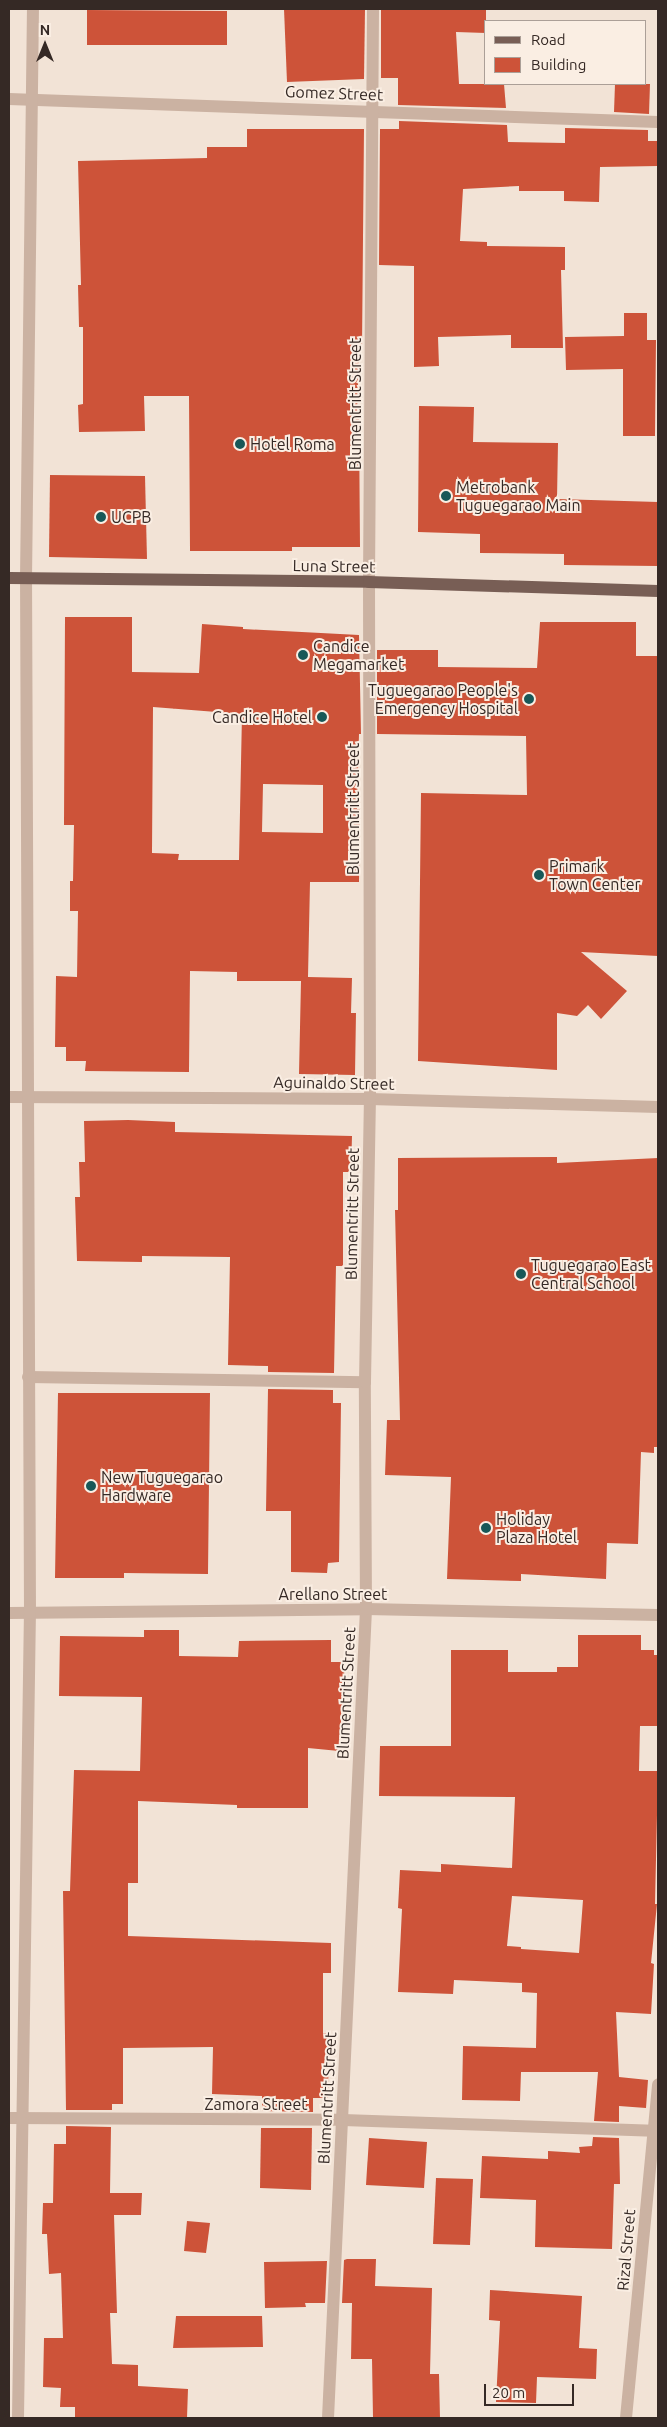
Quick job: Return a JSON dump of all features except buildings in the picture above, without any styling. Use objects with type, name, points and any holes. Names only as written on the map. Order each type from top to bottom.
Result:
[{"type":"main road","name":"Luna Street","points":[[9,578],[370,582],[658,591]]},
{"type":"street","points":[[18,2418],[30,1613],[26,579],[33,9]]},
{"type":"street","name":"Blumentritt Street","points":[[328,2418],[366,1609],[365,1382],[370,1099],[373,9]]},
{"type":"street","name":"Gomez Street","points":[[9,99],[658,122]]},
{"type":"street","name":"Aguinaldo Street","points":[[9,1097],[370,1099],[658,1107]]},
{"type":"street","points":[[28,1377],[365,1382]]},
{"type":"street","name":"Arellano Street","points":[[9,1613],[366,1609],[658,1615]]},
{"type":"street","name":"Rizal Street","points":[[626,2418],[658,2085]]},
{"type":"street","name":"Zamora Street","points":[[9,2118],[343,2120],[653,2131]]},
{"type":"place","name":"Hotel Roma","points":[[240,444]]},
{"type":"place","name":"Metrobank Tuguegarao Main","points":[[446,496]]},
{"type":"place","name":"UCPB","points":[[101,517]]},
{"type":"place","name":"Candice Megamarket","points":[[303,655]]},
{"type":"place","name":"Tuguegarao People's Emergency Hospital","points":[[529,699]]},
{"type":"place","name":"Candice Hotel","points":[[322,717]]},
{"type":"place","name":"Primark Town Center","points":[[539,875]]},
{"type":"place","name":"Tuguegarao East Central School","points":[[521,1274]]},
{"type":"place","name":"New Tuguegarao Hardware","points":[[91,1486]]},
{"type":"place","name":"Holiday Plaza Hotel","points":[[486,1528]]}]
